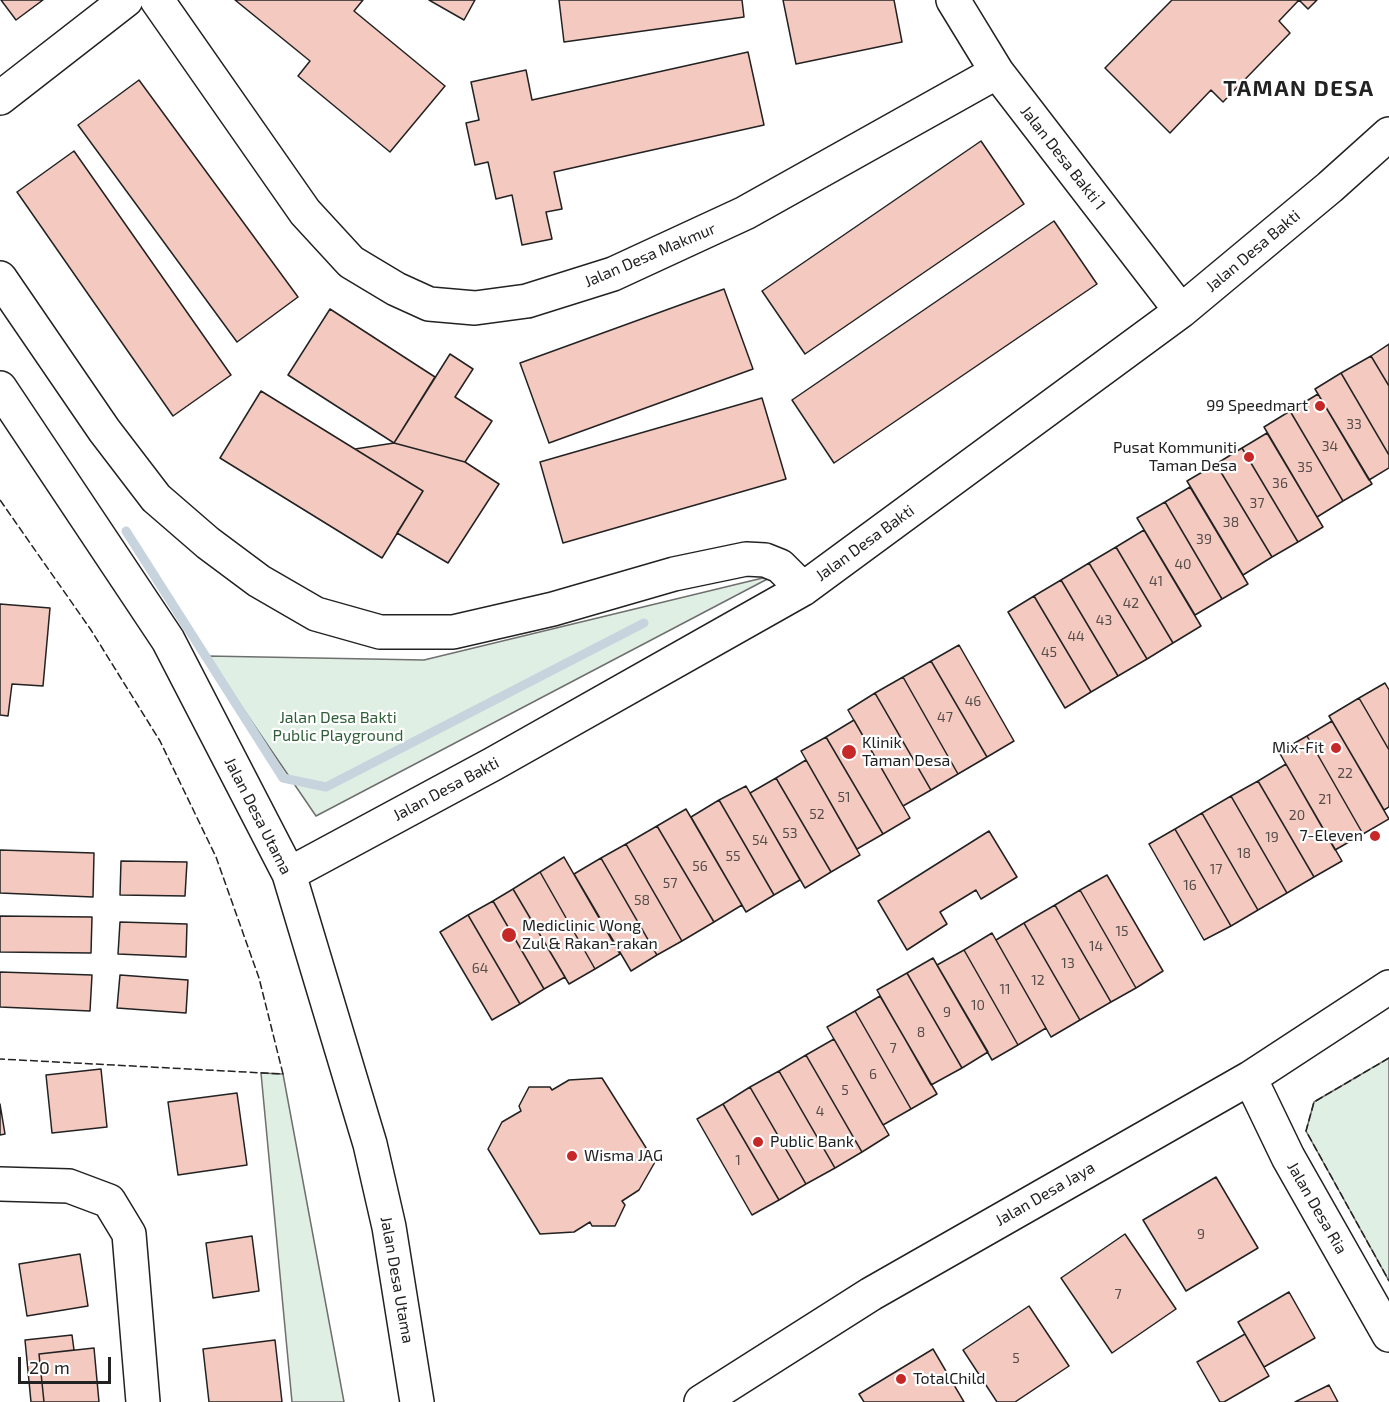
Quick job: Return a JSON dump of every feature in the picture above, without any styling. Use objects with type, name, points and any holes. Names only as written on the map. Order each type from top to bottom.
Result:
[{"type":"street","points":[[0,98],[126,0]]},
{"type":"street","name":"Jalan Desa Makmur","points":[[157,0],[305,212],[351,262],[396,290],[429,304],[475,308],[527,302],[613,274],[745,213],[997,72]]},
{"type":"street","name":"Jalan Desa Bakti 1","points":[[953,0],[997,72],[1181,311]]},
{"type":"street","name":"Jalan Desa Bakti","points":[[289,874],[493,764],[802,589],[1181,311],[1330,187],[1389,134]]},
{"type":"street","points":[[0,278],[104,430],[156,498],[216,550],[260,581],[316,614],[380,632],[453,632],[554,609],[674,574],[746,559],[765,560],[780,566],[802,589]]},
{"type":"street","name":"Jalan Desa Utama","points":[[0,388],[168,640],[289,874],[370,1144],[388,1227],[417,1402]]},
{"type":"street","name":"Jalan Desa Jaya","points":[[701,1402],[871,1294],[1250,1078],[1389,987]]},
{"type":"street","name":"Jalan Desa Ria","points":[[1250,1078],[1288,1157],[1389,1335]]},
{"type":"street","points":[[0,1184],[69,1186],[109,1201],[129,1234],[143,1402]]},
{"type":"green space","name":"Jalan Desa Bakti Public Playground","points":[[775,575],[316,816],[207,656],[424,660]]},
{"type":"green space","points":[[1389,1058],[1389,1281],[1306,1131],[1314,1102]]},
{"type":"green space","points":[[261,1073],[283,1074],[344,1402],[292,1402]]},
{"type":"building","points":[[1,0],[43,0],[16,20]]},
{"type":"building","points":[[235,0],[363,0],[354,11],[445,86],[390,152],[298,76],[310,61]]},
{"type":"building","points":[[429,0],[475,0],[464,20]]},
{"type":"building","points":[[559,0],[742,0],[744,17],[564,42]]},
{"type":"building","points":[[783,0],[894,0],[902,42],[796,64]]},
{"type":"building","points":[[1172,0],[1299,0],[1279,21],[1290,33],[1223,102],[1211,90],[1170,133],[1105,68]]},
{"type":"building","points":[[1299,0],[1317,0],[1308,9]]},
{"type":"building","points":[[748,52],[764,125],[554,172],[562,209],[546,212],[552,239],[522,245],[512,195],[496,199],[488,162],[475,165],[466,123],[479,120],[471,82],[526,70],[532,100]]},
{"type":"building","points":[[139,80],[298,297],[237,342],[78,125]]},
{"type":"building","points":[[981,141],[1024,204],[805,354],[762,291]]},
{"type":"building","points":[[74,151],[231,375],[173,416],[17,192]]},
{"type":"building","points":[[1054,221],[1097,284],[834,463],[792,400]]},
{"type":"building","points":[[724,289],[753,369],[549,443],[520,363]]},
{"type":"building","points":[[330,309],[435,377],[394,443],[288,375]]},
{"type":"building","points":[[1389,344],[1389,386],[1371,356]]},
{"type":"building","points":[[450,354],[473,369],[455,397],[492,421],[465,462],[394,443]]},
{"type":"building","points":[[1371,356],[1389,386],[1389,455],[1341,373]]},
{"type":"building","points":[[1341,373],[1389,455],[1389,468],[1369,480],[1315,389]]},
{"type":"building","points":[[261,391],[423,491],[382,558],[220,458]]},
{"type":"building","points":[[1318,394],[1372,484],[1343,501],[1290,411]]},
{"type":"building","points":[[762,398],[786,479],[563,543],[540,462]]},
{"type":"building","points":[[1290,411],[1343,501],[1317,517],[1264,427]]},
{"type":"building","points":[[1267,433],[1323,527],[1298,542],[1242,448]]},
{"type":"building","points":[[394,443],[465,462],[499,484],[448,563],[397,533],[423,491],[355,449]]},
{"type":"building","points":[[1242,448],[1298,542],[1272,557],[1216,464]]},
{"type":"building","points":[[1216,464],[1272,557],[1243,575],[1187,481]]},
{"type":"building","points":[[1190,487],[1248,584],[1222,599],[1165,502]]},
{"type":"building","points":[[1165,502],[1222,599],[1195,615],[1137,518]]},
{"type":"building","points":[[1144,530],[1201,626],[1173,643],[1116,547]]},
{"type":"building","points":[[1116,547],[1173,643],[1147,659],[1089,563]]},
{"type":"building","points":[[1089,563],[1147,659],[1118,676],[1061,580]]},
{"type":"building","points":[[1061,580],[1118,676],[1091,692],[1034,596]]},
{"type":"building","points":[[1034,596],[1091,692],[1065,708],[1008,612]]},
{"type":"building","points":[[0,604],[50,608],[43,686],[12,684],[8,716],[0,715]]},
{"type":"building","points":[[959,645],[1014,741],[987,757],[931,661]]},
{"type":"building","points":[[931,661],[987,757],[958,774],[903,677]]},
{"type":"building","points":[[903,677],[958,774],[931,790],[875,693]]},
{"type":"building","points":[[1385,683],[1389,690],[1389,750],[1359,698]]},
{"type":"building","points":[[875,693],[931,790],[903,806],[848,710]]},
{"type":"building","points":[[1359,698],[1389,750],[1389,807],[1384,810],[1329,716]]},
{"type":"building","points":[[854,720],[910,818],[883,834],[826,737]]},
{"type":"building","points":[[1332,721],[1389,819],[1363,834],[1307,736]]},
{"type":"building","points":[[1307,736],[1363,834],[1335,850],[1279,752]]},
{"type":"building","points":[[826,737],[883,834],[857,849],[801,751]]},
{"type":"building","points":[[806,760],[860,855],[831,872],[776,778]]},
{"type":"building","points":[[1286,764],[1342,861],[1314,877],[1258,781]]},
{"type":"building","points":[[776,778],[831,872],[805,888],[750,793]]},
{"type":"building","points":[[1258,781],[1314,877],[1287,893],[1231,796]]},
{"type":"building","points":[[746,786],[800,880],[774,895],[719,800]]},
{"type":"building","points":[[1231,796],[1287,893],[1258,910],[1202,813]]},
{"type":"building","points":[[719,800],[774,895],[746,912],[691,817]]},
{"type":"building","points":[[686,809],[742,905],[714,922],[657,826]]},
{"type":"building","points":[[1202,813],[1258,910],[1231,926],[1175,829]]},
{"type":"building","points":[[657,826],[714,922],[682,941],[626,844]]},
{"type":"building","points":[[1175,829],[1231,926],[1204,940],[1149,844]]},
{"type":"building","points":[[989,831],[1017,877],[981,899],[976,890],[940,912],[947,924],[907,950],[878,901]]},
{"type":"building","points":[[626,844],[682,941],[657,955],[601,858]]},
{"type":"building","points":[[0,850],[94,853],[93,897],[0,893]]},
{"type":"building","points":[[564,857],[620,954],[595,969],[540,872]]},
{"type":"building","points":[[601,858],[657,955],[631,971],[574,874]]},
{"type":"building","points":[[121,861],[187,862],[185,896],[120,895]]},
{"type":"building","points":[[540,872],[595,969],[569,984],[513,889]]},
{"type":"building","points":[[1107,875],[1163,971],[1136,988],[1080,890]]},
{"type":"building","points":[[513,889],[565,977],[544,989],[493,901]]},
{"type":"building","points":[[1080,890],[1136,988],[1111,1002],[1055,905]]},
{"type":"building","points":[[493,901],[544,989],[520,1004],[468,915]]},
{"type":"building","points":[[1055,905],[1111,1002],[1080,1020],[1024,923]]},
{"type":"building","points":[[468,915],[520,1004],[492,1020],[440,932]]},
{"type":"building","points":[[0,916],[92,917],[91,953],[0,952]]},
{"type":"building","points":[[120,922],[187,924],[186,957],[118,954]]},
{"type":"building","points":[[1024,923],[1080,1020],[1051,1037],[996,940]]},
{"type":"building","points":[[992,933],[1046,1028],[1018,1045],[964,950]]},
{"type":"building","points":[[964,950],[1018,1045],[992,1060],[937,965]]},
{"type":"building","points":[[933,958],[988,1052],[962,1068],[907,973]]},
{"type":"building","points":[[0,972],[92,975],[90,1011],[0,1007]]},
{"type":"building","points":[[907,973],[962,1068],[931,1085],[877,990]]},
{"type":"building","points":[[120,975],[188,980],[186,1013],[117,1008]]},
{"type":"building","points":[[880,996],[937,1094],[911,1109],[855,1011]]},
{"type":"building","points":[[855,1011],[911,1109],[883,1125],[827,1027]]},
{"type":"building","points":[[834,1039],[889,1135],[862,1152],[806,1055]]},
{"type":"building","points":[[806,1055],[862,1152],[835,1168],[779,1071]]},
{"type":"building","points":[[101,1069],[107,1127],[52,1133],[46,1075]]},
{"type":"building","points":[[779,1071],[835,1168],[806,1184],[750,1087]]},
{"type":"building","name":"Wisma JAG","points":[[602,1078],[655,1162],[639,1190],[622,1201],[625,1205],[615,1226],[592,1226],[590,1222],[574,1232],[540,1234],[488,1149],[502,1122],[521,1111],[519,1106],[529,1087],[550,1087],[552,1090],[569,1080]]},
{"type":"building","points":[[750,1087],[806,1184],[779,1200],[723,1104]]},
{"type":"building","points":[[237,1093],[247,1165],[178,1175],[168,1102]]},
{"type":"building","points":[[0,1104],[5,1134],[0,1135]]},
{"type":"building","points":[[723,1104],[779,1200],[752,1215],[697,1119]]},
{"type":"building","points":[[1216,1177],[1258,1248],[1186,1291],[1143,1220]]},
{"type":"building","points":[[1125,1234],[1176,1309],[1112,1353],[1061,1278]]},
{"type":"building","points":[[252,1236],[259,1291],[213,1298],[206,1243]]},
{"type":"building","points":[[80,1254],[88,1306],[27,1316],[19,1264]]},
{"type":"building","points":[[1289,1292],[1315,1338],[1264,1367],[1238,1322]]},
{"type":"building","points":[[1029,1306],[1069,1366],[1015,1402],[997,1402],[963,1350]]},
{"type":"building","points":[[1245,1334],[1269,1376],[1224,1402],[1220,1402],[1197,1362]]},
{"type":"building","points":[[72,1335],[74,1350],[39,1354],[44,1402],[31,1402],[25,1340]]},
{"type":"building","points":[[275,1340],[282,1402],[209,1402],[203,1349]]},
{"type":"building","points":[[94,1348],[99,1402],[44,1402],[39,1354]]},
{"type":"building","points":[[933,1349],[964,1402],[864,1402],[859,1394]]},
{"type":"building","points":[[1329,1385],[1338,1402],[1295,1402]]},
{"type":"waterway","points":[[126,531],[283,778],[326,787],[644,623]]},
{"type":"fence","points":[[0,500],[91,630],[160,741],[216,857],[259,978],[283,1074],[0,1059]]},
{"type":"fence","points":[[1389,1058],[1314,1102],[1306,1131],[1389,1281]]},
{"type":"place","name":"99 Speedmart","points":[[1320,406]]},
{"type":"place","name":"Pusat Kommuniti Taman Desa","points":[[1249,457]]},
{"type":"place","name":"Mix-Fit","points":[[1336,748]]},
{"type":"place","name":"Klinik Taman Desa","points":[[849,752]]},
{"type":"place","name":"7-Eleven","points":[[1375,836]]},
{"type":"place","name":"Mediclinic Wong Zul & Rakan-rakan","points":[[509,935]]},
{"type":"place","name":"Public Bank","points":[[758,1142]]},
{"type":"place","name":"Wisma JAG","points":[[572,1156]]},
{"type":"place","name":"TotalChild","points":[[901,1379]]},
{"type":"district","name":"TAMAN DESA","points":[[1299,89]]}]
